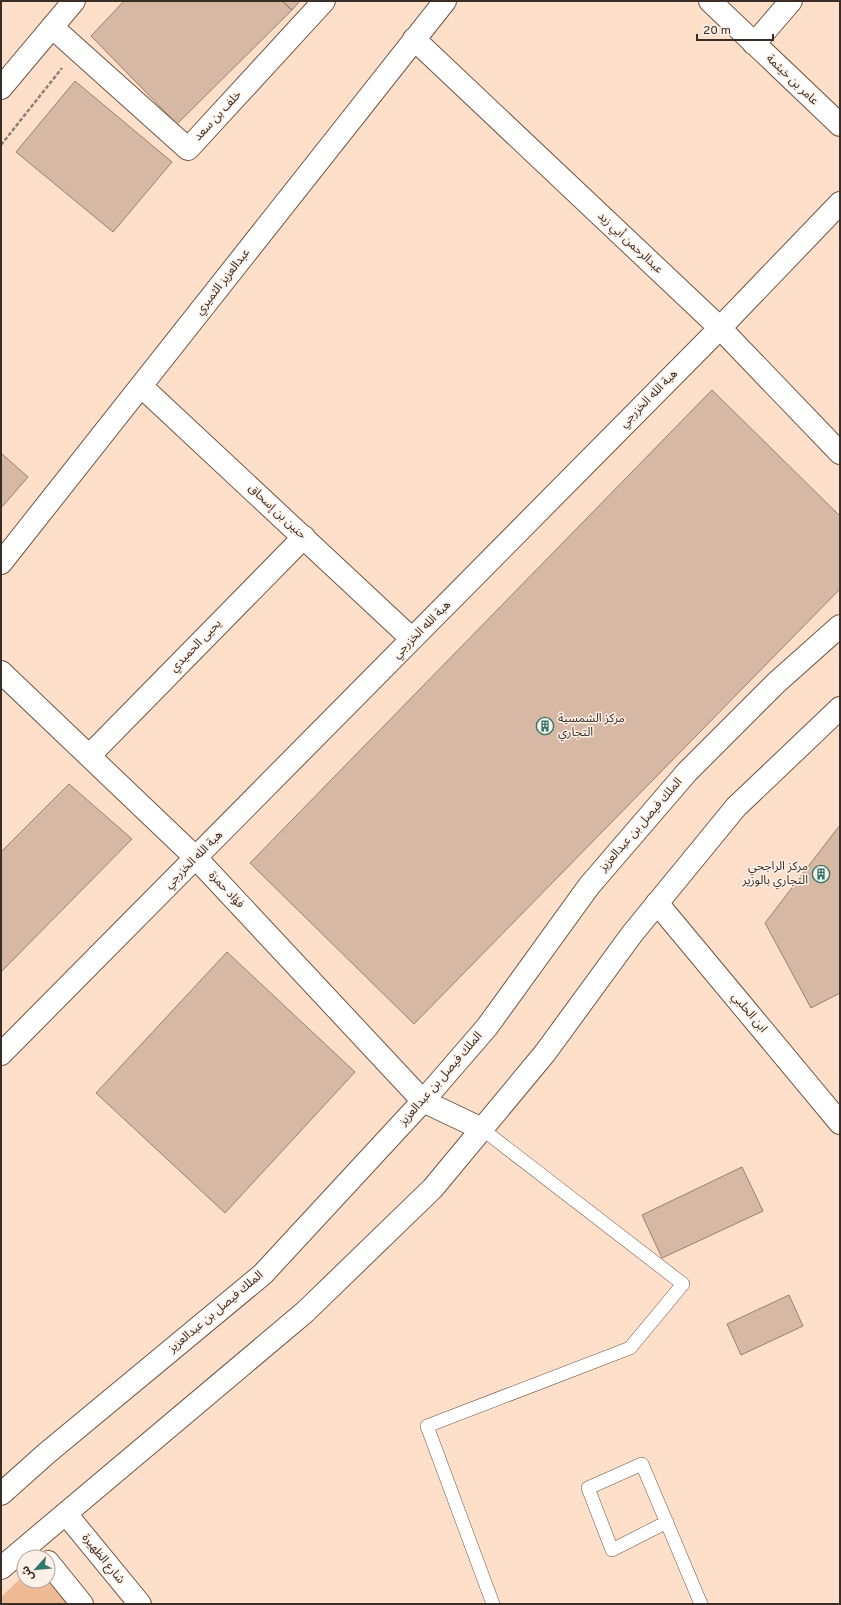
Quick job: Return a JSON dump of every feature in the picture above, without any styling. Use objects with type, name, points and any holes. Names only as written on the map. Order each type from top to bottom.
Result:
[{"type":"street","points":[[1,88],[74,1]]},
{"type":"street","name":"خلف بن سعد","points":[[52,27],[188,149],[324,1]]},
{"type":"street","name":"عبدالعزيز الثميري","points":[[1,563],[445,1]]},
{"type":"street","name":"عامر بن خيثمة","points":[[710,1],[840,126]]},
{"type":"street","points":[[754,44],[791,1]]},
{"type":"street","name":"عبدالرحمن أبي زيد","points":[[414,39],[720,328],[840,453]]},
{"type":"street","name":"هبة الله الخزرجي","points":[[1,1054],[720,328],[840,203]]},
{"type":"street","name":"حنين بن إسحاق","points":[[141,386],[412,639]]},
{"type":"street","name":"يحيى الحميدي","points":[[89,756],[304,537]]},
{"type":"street","name":"الملك فيصل بن عبدالعزيز","points":[[1,1494],[47,1453],[263,1274],[423,1101],[487,1027],[589,886],[687,772],[776,683],[840,626]]},
{"type":"street","name":"فؤاد حمزة","points":[[1,672],[196,858],[423,1101]]},
{"type":"street","points":[[38,1549],[66,1514],[305,1312],[433,1188],[545,1053],[632,934],[736,807],[840,708]]},
{"type":"street","name":"ابن الحلبي","points":[[657,903],[840,1123]]},
{"type":"street","points":[[423,1101],[482,1129]]},
{"type":"street","name":"شارع الظهيرة","points":[[66,1514],[140,1604]]},
{"type":"street","points":[[1,1568],[16,1560]]},
{"type":"street","points":[[56,1572],[82,1604]]},
{"type":"lane","points":[[482,1129],[683,1284],[630,1348],[427,1426],[493,1604]]},
{"type":"lane","points":[[667,1522],[612,1550],[588,1488],[642,1464],[667,1522],[702,1604]]},
{"type":"path","points":[[1,145],[77,49]]},
{"type":"shaded area","points":[[56,1575],[80,1604],[1,1604],[1,1597],[16,1583],[16,1589],[56,1589]]},
{"type":"building","points":[[124,1],[282,1],[292,10],[177,124],[91,36]]},
{"type":"building","points":[[282,1],[300,1],[292,10]]},
{"type":"building","points":[[75,81],[172,162],[113,232],[16,152]]},
{"type":"building","name":"مركز الشمسية التجاري","points":[[712,390],[840,516],[840,589],[414,1024],[250,863]]},
{"type":"building","points":[[1,453],[28,477],[1,508]]},
{"type":"building","points":[[69,784],[132,839],[1,972],[1,852]]},
{"type":"building","name":"مركز الراجحي التجاري بالوزير","points":[[840,825],[840,993],[811,1008],[765,923]]},
{"type":"building","points":[[227,952],[355,1072],[225,1213],[96,1093]]},
{"type":"building","points":[[742,1167],[763,1211],[662,1258],[642,1215]]},
{"type":"building","points":[[789,1295],[803,1326],[741,1355],[727,1324]]},
{"type":"place","name":"مركز الشمسية التجاري","points":[[545,726]]},
{"type":"place","name":"مركز الراجحي التجاري بالوزير","points":[[821,874]]}]
